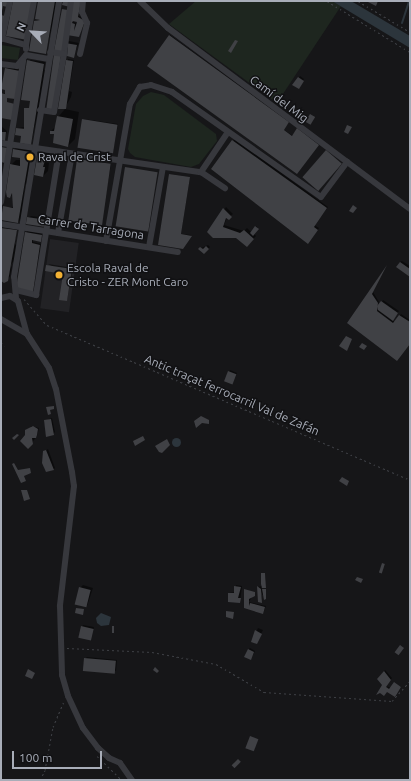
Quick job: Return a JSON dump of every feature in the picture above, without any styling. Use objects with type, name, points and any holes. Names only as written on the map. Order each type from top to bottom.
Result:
[{"type":"street","points":[[10,1],[1,39],[26,46]]},
{"type":"street","points":[[1,202],[34,1]]},
{"type":"street","points":[[59,1],[40,110],[14,278],[15,290],[27,334],[43,356],[52,378],[73,479],[60,606],[62,675],[67,694],[83,728],[98,748],[109,758],[120,763],[132,780]]},
{"type":"street","points":[[40,110],[54,112],[71,1]]},
{"type":"street","points":[[80,54],[86,23],[82,12],[83,1]]},
{"type":"street","name":"Camí del Mig","points":[[140,1],[168,28],[410,208]]},
{"type":"street","points":[[50,52],[64,54]]},
{"type":"street","points":[[1,64],[17,66],[25,58],[49,59]]},
{"type":"street","points":[[106,241],[130,104],[140,87],[150,85],[172,92],[321,197],[347,162]]},
{"type":"street","points":[[201,172],[228,132]]},
{"type":"street","points":[[1,143],[34,149],[201,172],[225,188]]},
{"type":"street","points":[[15,290],[36,295],[48,232],[59,152]]},
{"type":"street","points":[[58,233],[72,154]]},
{"type":"street","points":[[149,247],[163,167]]},
{"type":"street","name":"Carrer de Tarragona","points":[[1,224],[178,252]]},
{"type":"street","points":[[14,278],[3,296],[16,298]]},
{"type":"street","points":[[4,320],[16,318],[20,310]]},
{"type":"street","points":[[4,320],[27,334]]},
{"type":"path","points":[[327,1],[410,52]]},
{"type":"path","points":[[358,1],[410,32]]},
{"type":"path","name":"Antic traçat ferrocarril Val de Zafán","points":[[15,290],[47,325],[410,480]]},
{"type":"path","points":[[1,342],[4,346]]},
{"type":"path","points":[[61,647],[152,652],[216,664],[264,692],[392,701],[410,681]]},
{"type":"path","points":[[40,780],[45,770],[53,727],[67,694]]},
{"type":"path","points":[[98,748],[96,754],[99,761],[122,780]]},
{"type":"shaded area","points":[[196,1],[332,1],[341,6],[277,103],[169,24]]},
{"type":"shaded area","points":[[332,1],[351,1],[410,36],[410,48]]},
{"type":"shaded area","points":[[1,45],[20,48],[18,60],[1,58]]},
{"type":"shaded area","points":[[151,92],[164,95],[216,134],[217,141],[199,164],[191,167],[135,157],[130,153],[128,149],[136,104],[143,96]]},
{"type":"shaded area","name":"Escola Raval de Cristo - ZER Mont Caro","points":[[50,239],[79,243],[69,312],[40,308]]},
{"type":"shaded area","points":[[174,438],[178,438],[180,442],[178,446],[174,446],[172,444],[172,440]]},
{"type":"shaded area","points":[[101,613],[111,617],[109,625],[101,626],[97,623],[96,618]]},
{"type":"building","points":[[1,1],[8,1],[7,7],[3,6],[2,11]]},
{"type":"building","points":[[13,1],[33,1],[27,40],[6,36]]},
{"type":"building","points":[[38,1],[55,1],[46,54],[29,51],[34,21],[40,20],[35,19]]},
{"type":"building","points":[[63,1],[71,1],[70,7],[62,5]]},
{"type":"building","points":[[72,1],[81,1],[78,17],[85,21],[79,37],[67,35]],"holes":[[[73,21],[77,22],[74,31],[75,24],[72,23]]]},
{"type":"building","points":[[366,1],[373,2],[378,1],[376,6]]},
{"type":"building","points":[[62,9],[69,10],[62,53],[54,51]]},
{"type":"building","points":[[1,15],[5,16],[1,31]]},
{"type":"building","points":[[169,35],[289,122],[284,130],[292,136],[297,128],[319,145],[297,174],[147,66]]},
{"type":"building","points":[[235,40],[238,41],[231,53],[228,51]]},
{"type":"building","points":[[65,43],[77,45],[74,58],[67,56],[68,46],[65,45]]},
{"type":"building","points":[[54,54],[61,55],[53,109],[46,108]]},
{"type":"building","points":[[27,60],[44,64],[31,145],[20,143],[21,136],[15,135],[16,128],[24,129],[24,108],[29,108],[30,101],[21,100]]},
{"type":"building","points":[[66,60],[73,61],[66,109],[58,109]]},
{"type":"building","points":[[5,68],[20,71],[15,99],[7,98],[7,102],[15,104],[12,120],[1,118],[1,93],[5,94],[5,90],[1,89]]},
{"type":"building","points":[[298,77],[304,81],[299,89],[292,85]]},
{"type":"building","points":[[310,114],[315,117],[311,125],[305,122]]},
{"type":"building","points":[[57,116],[73,119],[68,147],[53,143],[54,134],[50,134],[50,131],[54,131]]},
{"type":"building","points":[[82,119],[118,125],[113,153],[77,148]]},
{"type":"building","points":[[347,125],[352,127],[348,134],[344,132]]},
{"type":"building","points":[[1,127],[2,132],[6,132],[5,141],[1,140]]},
{"type":"building","points":[[232,140],[327,208],[314,227],[318,230],[308,244],[211,169]]},
{"type":"building","points":[[1,147],[7,148],[5,163],[1,162]]},
{"type":"building","points":[[13,149],[30,152],[18,223],[1,220],[3,206],[13,208],[12,193],[10,198],[7,197],[6,192],[10,164],[20,166],[20,158],[12,157]]},
{"type":"building","points":[[326,150],[342,164],[318,191],[302,177]]},
{"type":"building","points":[[38,153],[47,154],[43,167],[45,167],[43,177],[34,175]]},
{"type":"building","points":[[77,159],[111,164],[102,225],[68,220]]},
{"type":"building","points":[[125,167],[158,172],[148,231],[116,226]]},
{"type":"building","points":[[169,174],[190,177],[181,234],[192,236],[183,249],[158,245]]},
{"type":"building","points":[[353,205],[357,208],[353,213],[349,211]]},
{"type":"building","points":[[223,208],[232,217],[229,220],[226,218],[223,227],[240,233],[244,230],[254,239],[247,247],[236,238],[213,238],[207,232]]},
{"type":"building","points":[[27,217],[45,220],[44,227],[26,224]]},
{"type":"building","points":[[255,226],[259,229],[253,236],[250,233]]},
{"type":"building","points":[[1,228],[17,230],[8,281],[4,283],[1,281]]},
{"type":"building","points":[[25,232],[42,235],[41,242],[32,240],[32,243],[40,245],[33,292],[16,289]]},
{"type":"building","points":[[206,246],[209,249],[204,254],[198,249],[200,247],[203,249]]},
{"type":"building","points":[[400,262],[410,269],[410,277],[396,267]]},
{"type":"building","points":[[46,265],[72,269],[67,301],[59,300],[63,274],[45,271]]},
{"type":"building","points":[[387,265],[372,294],[378,303],[377,311],[393,323],[399,315],[410,322],[410,344],[397,361],[347,323]]},
{"type":"building","points":[[381,301],[398,313],[393,321],[378,310],[377,306]]},
{"type":"building","points":[[346,336],[352,339],[347,351],[339,346]]},
{"type":"building","points":[[362,343],[367,346],[364,350],[359,347]]},
{"type":"building","points":[[228,371],[236,374],[232,384],[224,381]]},
{"type":"building","points":[[54,406],[54,409],[50,410],[51,414],[48,415],[46,407]]},
{"type":"building","points":[[201,416],[209,420],[209,424],[202,423],[196,428],[194,421]]},
{"type":"building","points":[[51,419],[54,435],[46,437],[44,420]]},
{"type":"building","points":[[33,426],[38,429],[37,435],[36,438],[32,438],[33,444],[28,449],[20,441],[25,435],[25,430]]},
{"type":"building","points":[[17,434],[19,435],[14,440],[12,438]]},
{"type":"building","points":[[143,436],[145,440],[135,446],[133,441]]},
{"type":"building","points":[[167,439],[170,445],[162,453],[159,452],[155,446]]},
{"type":"building","points":[[46,450],[54,470],[46,472],[42,463],[43,451]]},
{"type":"building","points":[[14,463],[18,470],[30,468],[31,473],[24,476],[26,481],[21,483],[12,464]]},
{"type":"building","points":[[342,477],[349,481],[347,486],[339,481]]},
{"type":"building","points":[[21,490],[27,490],[30,499],[24,501]]},
{"type":"building","points":[[382,563],[385,564],[382,573],[379,573]]},
{"type":"building","points":[[261,573],[265,573],[266,588],[262,588]]},
{"type":"building","points":[[357,577],[363,579],[361,583],[355,580]]},
{"type":"building","points":[[234,586],[241,587],[238,598],[241,598],[240,603],[228,602],[228,593],[234,593]]},
{"type":"building","points":[[257,586],[261,589],[262,603],[258,602]]},
{"type":"building","points":[[79,587],[91,590],[86,607],[75,604]]},
{"type":"building","points":[[244,589],[255,592],[255,596],[249,599],[249,606],[250,603],[265,607],[263,614],[244,608]]},
{"type":"building","points":[[262,589],[266,589],[266,599],[264,600]]},
{"type":"building","points":[[76,608],[84,609],[83,615],[75,613]]},
{"type":"building","points":[[226,611],[234,612],[233,619],[226,617]]},
{"type":"building","points":[[81,626],[94,629],[91,641],[78,638]]},
{"type":"building","points":[[112,626],[114,626],[114,633],[112,633]]},
{"type":"building","points":[[255,630],[262,634],[257,644],[251,642]]},
{"type":"building","points":[[400,645],[404,648],[399,655],[395,652]]},
{"type":"building","points":[[248,649],[254,652],[251,660],[244,657]]},
{"type":"building","points":[[84,658],[116,661],[115,674],[83,671]]},
{"type":"building","points":[[155,667],[159,671],[157,673],[153,670]]},
{"type":"building","points":[[28,669],[35,673],[32,679],[25,676]]},
{"type":"building","points":[[384,671],[391,680],[386,687],[389,689],[394,682],[401,687],[395,697],[387,692],[384,696],[380,693],[376,695],[382,685],[377,679]]},
{"type":"building","points":[[250,736],[258,739],[254,751],[245,748]]},
{"type":"building","points":[[238,759],[241,762],[234,768],[232,765]]},
{"type":"waterway","points":[[402,23],[409,1]]},
{"type":"place","name":"Raval de Crist","points":[[30,157]]},
{"type":"place","name":"Escola Raval de Cristo - ZER Mont Caro","points":[[59,275]]}]
